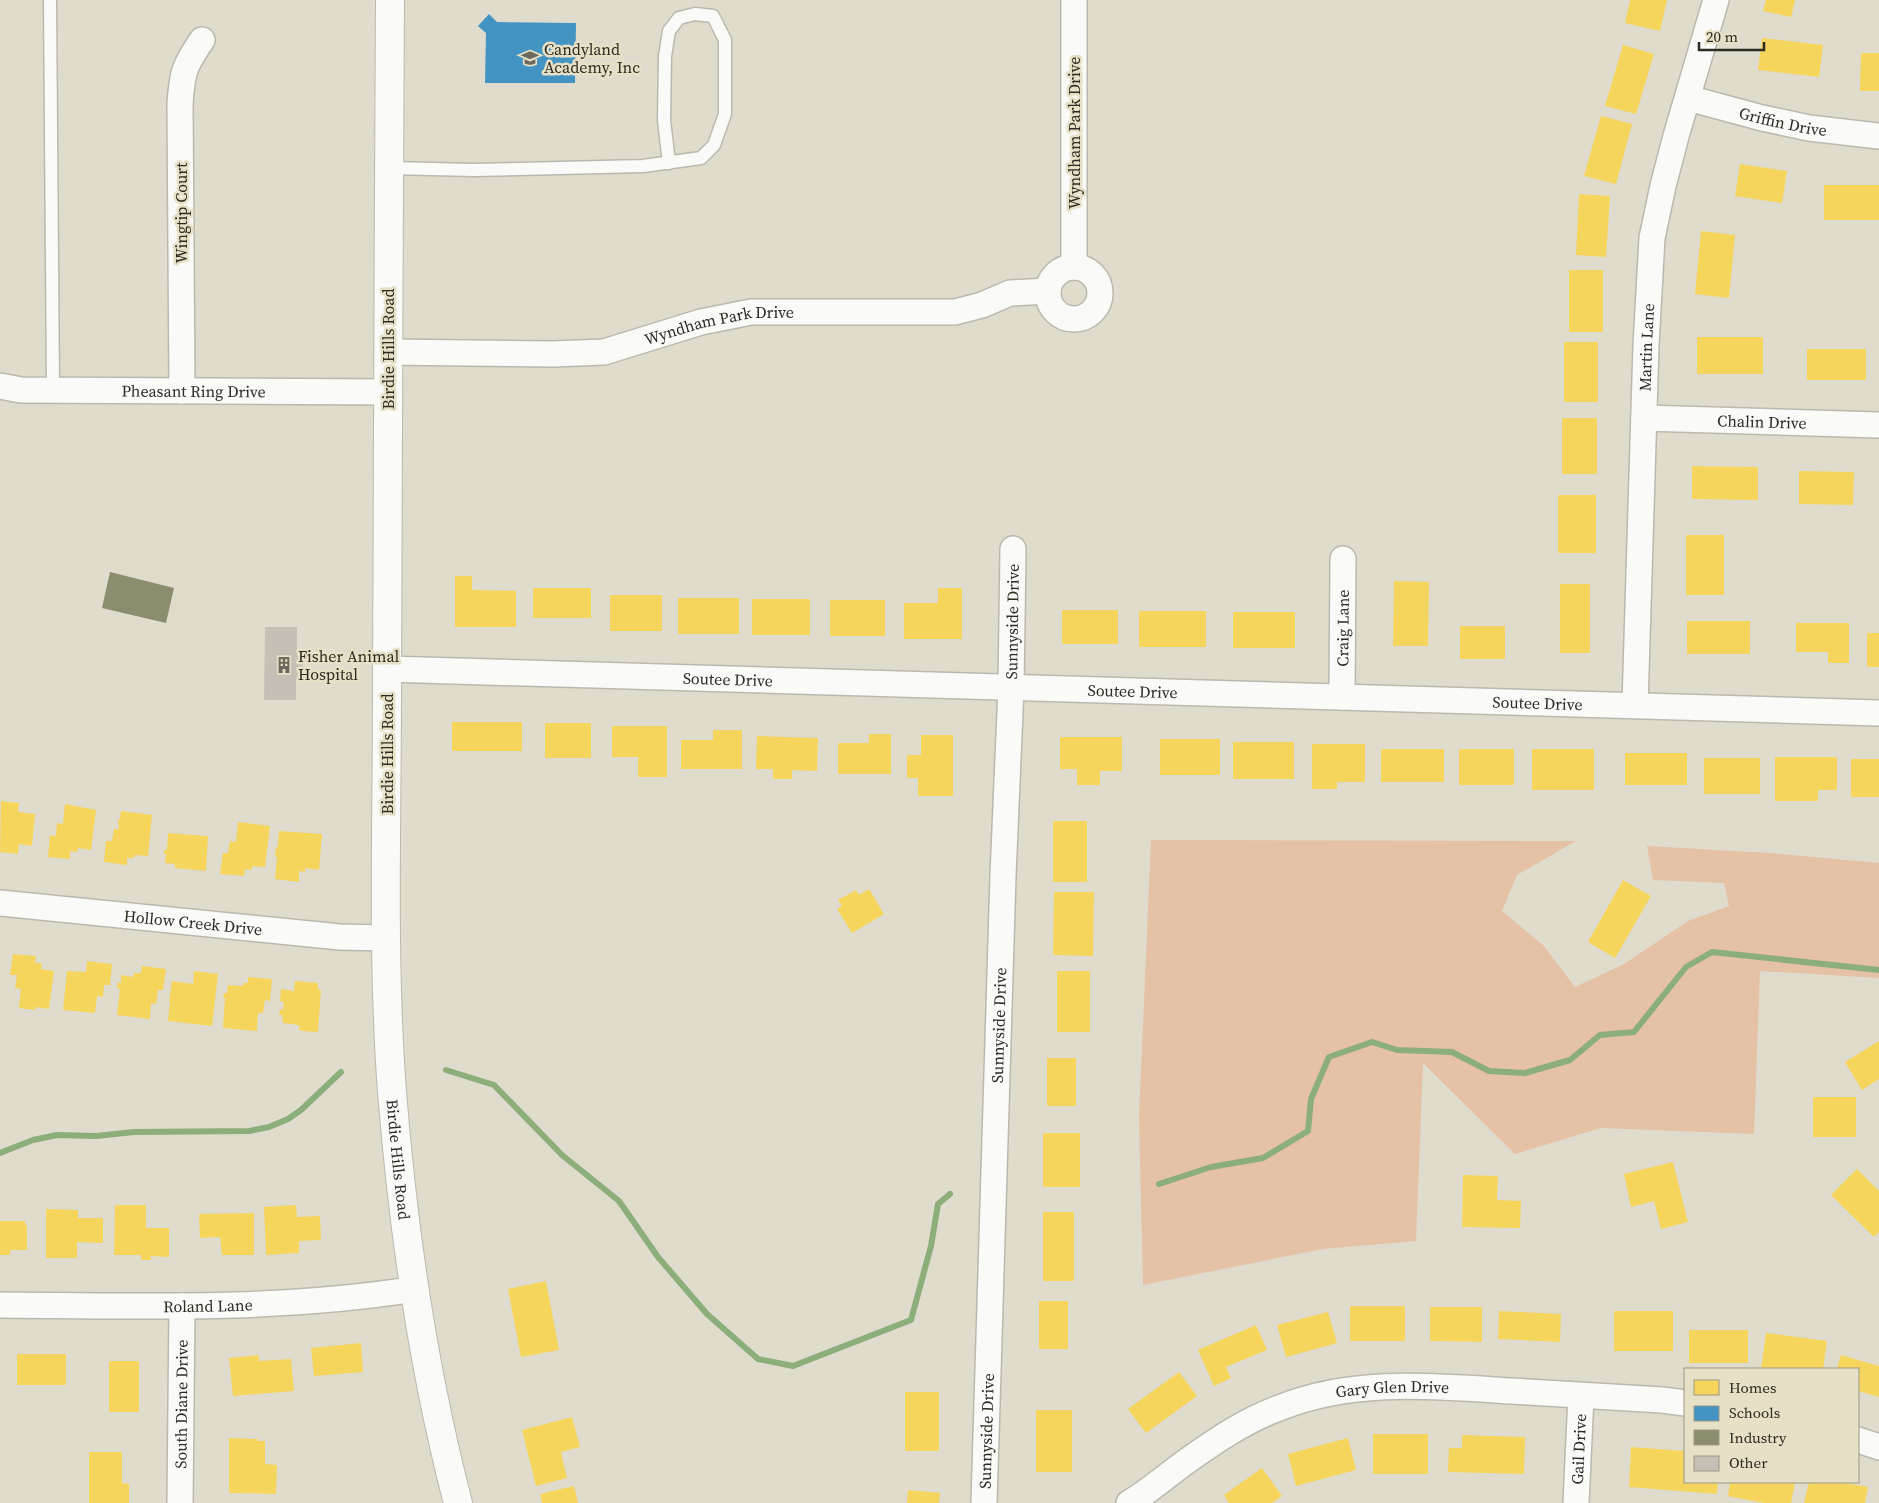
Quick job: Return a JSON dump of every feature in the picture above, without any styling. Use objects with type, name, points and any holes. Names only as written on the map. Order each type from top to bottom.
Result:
[{"type":"main road","name":"Birdie Hills Road","points":[[390,0],[387,938],[392,1090],[404,1214],[415,1289],[430,1381],[458,1503]]},
{"type":"street","name":"Wyndham Park Drive","points":[[1074,0],[1074,267]]},
{"type":"street","name":"Martin Lane","points":[[1635,705],[1648,287],[1652,238],[1663,186],[1716,0]]},
{"type":"street","name":"Wingtip Court","points":[[182,391],[181,80],[187,61],[202,40]]},
{"type":"street","name":"Griffin Drive","points":[[1688,98],[1808,128],[1879,136]]},
{"type":"street","points":[[1074,267],[1091,272],[1100,286],[1101,294],[1096,310],[1082,319],[1073,320],[1057,314],[1051,307],[1048,291],[1051,280],[1057,273],[1065,268],[1074,267]]},
{"type":"street","name":"Wyndham Park Drive","points":[[388,352],[553,354],[604,352],[701,322],[751,312],[955,312],[982,305],[1010,293],[1048,291]]},
{"type":"street","name":"Pheasant Ring Drive","points":[[0,386],[22,390],[388,392]]},
{"type":"street","name":"Chalin Drive","points":[[1644,418],[1879,425]]},
{"type":"street","name":"Sunnyside Drive","points":[[984,1503],[1002,886],[1011,688],[1013,549]]},
{"type":"street","name":"Craig Lane","points":[[1342,697],[1343,559]]},
{"type":"street","name":"Soutee Drive","points":[[387,669],[1879,713]]},
{"type":"street","name":"Hollow Creek Drive","points":[[0,903],[340,937],[387,938]]},
{"type":"street","name":"Roland Lane","points":[[0,1305],[182,1306],[306,1301],[369,1296],[415,1289]]},
{"type":"street","name":"South Diane Drive","points":[[180,1503],[182,1306]]},
{"type":"street","name":"Gary Glen Drive","points":[[1128,1503],[1145,1494],[1187,1461],[1238,1428],[1278,1408],[1314,1396],[1374,1386],[1435,1386],[1684,1403]]},
{"type":"street","name":"Gail Drive","points":[[1576,1503],[1581,1396]]},
{"type":"street","points":[[1859,1440],[1879,1447]]},
{"type":"lane","points":[[50,0],[53,390]]},
{"type":"lane","points":[[389,168],[474,170],[643,166],[669,163],[701,158],[714,145],[726,114],[725,40],[713,16],[695,14],[679,18],[668,31],[665,56],[664,120],[669,163]]},
{"type":"shaded area","points":[[1151,840],[1576,841],[1517,875],[1502,911],[1543,945],[1575,987],[1624,964],[1688,921],[1729,906],[1724,883],[1653,880],[1647,846],[1769,853],[1879,863],[1879,978],[1760,971],[1754,1134],[1601,1128],[1515,1154],[1423,1063],[1416,1241],[1323,1249],[1143,1285],[1139,1117]]},
{"type":"building: Homes","points":[[1630,0],[1667,0],[1660,31],[1625,23]]},
{"type":"building: Homes","points":[[1766,0],[1795,0],[1791,17],[1763,11]]},
{"type":"building: Homes","points":[[1762,38],[1823,45],[1819,77],[1758,70]]},
{"type":"building: Homes","points":[[1623,45],[1654,54],[1636,114],[1605,106]]},
{"type":"building: Homes","points":[[1861,53],[1879,53],[1879,91],[1860,91]]},
{"type":"building: Homes","points":[[1601,116],[1632,124],[1616,184],[1584,176]]},
{"type":"building: Homes","points":[[1740,164],[1787,171],[1782,203],[1735,196]]},
{"type":"building: Homes","points":[[1824,185],[1879,185],[1879,220],[1824,220]]},
{"type":"building: Homes","points":[[1579,194],[1610,196],[1606,257],[1576,255]]},
{"type":"building: Homes","points":[[1701,231],[1735,235],[1729,298],[1695,294]]},
{"type":"building: Homes","points":[[1569,270],[1603,270],[1603,332],[1569,332]]},
{"type":"building: Homes","points":[[1697,337],[1763,337],[1763,374],[1697,374]]},
{"type":"building: Homes","points":[[1564,342],[1598,342],[1598,402],[1564,402]]},
{"type":"building: Homes","points":[[1807,349],[1866,349],[1866,380],[1807,380]]},
{"type":"building: Homes","points":[[1562,418],[1597,418],[1597,474],[1562,474]]},
{"type":"building: Homes","points":[[1692,466],[1758,467],[1758,500],[1692,499]]},
{"type":"building: Homes","points":[[1799,471],[1854,472],[1853,505],[1799,504]]},
{"type":"building: Homes","points":[[1558,495],[1596,495],[1596,553],[1558,553]]},
{"type":"building: Homes","points":[[1686,535],[1724,535],[1724,595],[1686,595]]},
{"type":"building: Homes","points":[[455,576],[472,576],[472,590],[516,591],[516,627],[455,627]]},
{"type":"building: Homes","points":[[1394,581],[1429,582],[1428,646],[1393,646]]},
{"type":"building: Homes","points":[[1560,584],[1590,584],[1590,653],[1560,653]]},
{"type":"building: Homes","points":[[533,588],[591,588],[591,618],[533,618]]},
{"type":"building: Homes","points":[[938,588],[962,588],[962,639],[904,639],[904,603],[938,603]]},
{"type":"building: Homes","points":[[610,595],[662,595],[662,631],[610,631]]},
{"type":"building: Homes","points":[[678,598],[739,598],[739,634],[678,634]]},
{"type":"building: Homes","points":[[752,599],[810,599],[810,635],[752,635]]},
{"type":"building: Homes","points":[[830,600],[885,600],[885,636],[830,636]]},
{"type":"building: Homes","points":[[1062,610],[1118,610],[1118,644],[1062,644]]},
{"type":"building: Homes","points":[[1139,611],[1206,611],[1206,647],[1139,647]]},
{"type":"building: Homes","points":[[1233,612],[1295,612],[1295,648],[1233,648]]},
{"type":"building: Homes","points":[[1687,621],[1750,621],[1750,654],[1687,654]]},
{"type":"building: Homes","points":[[1796,623],[1849,623],[1849,663],[1828,663],[1828,652],[1796,652]]},
{"type":"building: Homes","points":[[1460,626],[1505,626],[1505,659],[1460,659]]},
{"type":"building: Homes","points":[[1867,633],[1879,633],[1879,667],[1867,667]]},
{"type":"building: Homes","points":[[452,722],[522,722],[522,751],[452,751]]},
{"type":"building: Homes","points":[[545,723],[591,723],[591,758],[545,758]]},
{"type":"building: Homes","points":[[612,726],[667,726],[667,777],[638,777],[638,757],[612,757]]},
{"type":"building: Homes","points":[[713,730],[742,730],[742,769],[681,769],[681,740],[713,740]]},
{"type":"building: Homes","points":[[869,734],[891,734],[891,774],[838,774],[838,743],[869,743]]},
{"type":"building: Homes","points":[[921,735],[953,735],[953,796],[918,796],[918,778],[907,778],[907,755],[921,755]]},
{"type":"building: Homes","points":[[757,736],[818,738],[817,771],[792,770],[792,779],[773,779],[773,769],[756,769]]},
{"type":"building: Homes","points":[[1060,737],[1122,737],[1122,771],[1100,771],[1100,785],[1077,785],[1077,769],[1060,769]]},
{"type":"building: Homes","points":[[1160,739],[1220,739],[1220,775],[1160,775]]},
{"type":"building: Homes","points":[[1233,742],[1294,742],[1294,779],[1233,779]]},
{"type":"building: Homes","points":[[1312,744],[1365,744],[1365,782],[1337,782],[1337,789],[1312,789]]},
{"type":"building: Homes","points":[[1381,749],[1444,749],[1444,782],[1381,782]]},
{"type":"building: Homes","points":[[1459,749],[1514,749],[1514,785],[1459,785]]},
{"type":"building: Homes","points":[[1532,749],[1594,749],[1594,790],[1532,790]]},
{"type":"building: Homes","points":[[1625,753],[1687,753],[1687,785],[1625,785]]},
{"type":"building: Homes","points":[[1775,757],[1837,757],[1837,790],[1818,790],[1818,801],[1775,801]]},
{"type":"building: Homes","points":[[1704,758],[1760,758],[1760,794],[1704,794]]},
{"type":"building: Homes","points":[[1851,759],[1879,759],[1879,797],[1851,797]]},
{"type":"building: Homes","points":[[1,801],[19,803],[18,812],[35,814],[32,846],[19,844],[18,854],[0,852]]},
{"type":"building: Homes","points":[[65,804],[96,810],[91,850],[78,848],[77,852],[70,851],[70,859],[48,857],[50,835],[56,836],[57,823],[63,824]]},
{"type":"building: Homes","points":[[121,811],[152,815],[148,856],[135,855],[134,858],[127,858],[127,865],[104,862],[106,841],[112,841],[114,829],[119,829],[118,819],[120,819]]},
{"type":"building: Homes","points":[[1053,821],[1087,821],[1087,882],[1053,882]]},
{"type":"building: Homes","points":[[238,822],[270,826],[265,867],[252,866],[252,870],[245,869],[244,876],[220,874],[223,853],[228,853],[230,841],[236,842]]},
{"type":"building: Homes","points":[[279,831],[322,834],[319,870],[305,868],[305,872],[299,871],[299,882],[275,879],[277,858],[275,855]]},
{"type":"building: Homes","points":[[168,833],[208,836],[206,871],[175,868],[175,864],[165,863],[166,854],[164,854],[164,850],[167,850]]},
{"type":"building: Homes","points":[[1623,880],[1651,896],[1615,958],[1588,942]]},
{"type":"building: Homes","points":[[869,889],[884,914],[852,933],[837,909],[842,906],[838,900],[856,890],[859,895]]},
{"type":"building: Homes","points":[[1054,892],[1094,892],[1093,956],[1053,955]]},
{"type":"building: Homes","points":[[13,954],[36,956],[35,963],[42,963],[41,969],[54,971],[49,1009],[36,1007],[35,1010],[19,1008],[21,989],[15,988],[17,975],[10,975]]},
{"type":"building: Homes","points":[[87,961],[112,964],[110,985],[104,985],[103,997],[97,996],[95,1013],[63,1010],[67,971],[86,972]]},
{"type":"building: Homes","points":[[142,966],[166,969],[163,990],[158,990],[156,1004],[151,1003],[150,1019],[117,1015],[120,989],[117,988],[118,982],[121,983],[121,975],[133,977],[134,973],[141,973]]},
{"type":"building: Homes","points":[[194,971],[218,974],[212,1026],[168,1021],[172,981],[193,984]]},
{"type":"building: Homes","points":[[1057,971],[1090,971],[1090,1032],[1057,1032]]},
{"type":"building: Homes","points":[[248,977],[272,979],[270,1001],[265,1000],[263,1013],[258,1013],[257,1031],[223,1028],[224,993],[227,993],[228,985],[243,986],[243,983],[248,983]]},
{"type":"building: Homes","points":[[295,981],[318,983],[318,989],[321,990],[318,1032],[299,1030],[299,1025],[283,1023],[282,1015],[279,1015],[280,1009],[283,1010],[284,1002],[280,1001],[281,989],[294,991]]},
{"type":"building: Homes","points":[[1879,1041],[1879,1079],[1862,1090],[1845,1062]]},
{"type":"building: Homes","points":[[1047,1058],[1076,1058],[1076,1106],[1047,1106]]},
{"type":"building: Homes","points":[[1813,1097],[1856,1097],[1856,1137],[1813,1137]]},
{"type":"building: Homes","points":[[1043,1133],[1080,1133],[1080,1187],[1043,1187]]},
{"type":"building: Homes","points":[[1673,1162],[1688,1222],[1661,1229],[1654,1201],[1631,1207],[1624,1174]]},
{"type":"building: Homes","points":[[1857,1169],[1879,1191],[1879,1232],[1874,1237],[1831,1195]]},
{"type":"building: Homes","points":[[1463,1175],[1498,1176],[1497,1200],[1521,1201],[1520,1228],[1462,1227]]},
{"type":"building: Homes","points":[[115,1205],[146,1205],[146,1228],[169,1228],[169,1257],[151,1256],[151,1260],[141,1260],[141,1255],[114,1255]]},
{"type":"building: Homes","points":[[296,1205],[297,1217],[320,1216],[321,1240],[299,1241],[299,1253],[266,1255],[264,1207]]},
{"type":"building: Homes","points":[[46,1209],[78,1210],[78,1218],[103,1218],[103,1243],[77,1242],[77,1258],[46,1258]]},
{"type":"building: Homes","points":[[1043,1212],[1074,1212],[1074,1281],[1043,1281]]},
{"type":"building: Homes","points":[[254,1213],[254,1255],[222,1255],[220,1237],[200,1238],[199,1214]]},
{"type":"building: Homes","points":[[0,1221],[25,1221],[25,1225],[27,1225],[27,1250],[10,1250],[10,1255],[0,1255]]},
{"type":"building: Homes","points":[[546,1281],[559,1350],[521,1357],[508,1289]]},
{"type":"building: Homes","points":[[1039,1301],[1068,1301],[1068,1349],[1039,1349]]},
{"type":"building: Homes","points":[[1350,1306],[1405,1306],[1405,1341],[1350,1341]]},
{"type":"building: Homes","points":[[1430,1307],[1482,1307],[1482,1342],[1430,1341]]},
{"type":"building: Homes","points":[[1499,1311],[1561,1314],[1560,1342],[1498,1339]]},
{"type":"building: Homes","points":[[1614,1311],[1673,1311],[1673,1351],[1614,1351]]},
{"type":"building: Homes","points":[[1328,1312],[1337,1343],[1286,1357],[1277,1325]]},
{"type":"building: Homes","points":[[1256,1325],[1267,1350],[1226,1367],[1231,1378],[1214,1386],[1198,1350]]},
{"type":"building: Homes","points":[[1689,1330],[1748,1330],[1748,1363],[1689,1363]]},
{"type":"building: Homes","points":[[1766,1333],[1827,1341],[1823,1368],[1761,1368]]},
{"type":"building: Homes","points":[[361,1343],[363,1372],[314,1376],[311,1348]]},
{"type":"building: Homes","points":[[17,1354],[66,1354],[66,1385],[17,1385]]},
{"type":"building: Homes","points":[[259,1355],[259,1361],[291,1359],[294,1391],[233,1396],[229,1358]]},
{"type":"building: Homes","points":[[1841,1355],[1879,1366],[1879,1397],[1859,1391],[1859,1368],[1837,1368]]},
{"type":"building: Homes","points":[[109,1361],[139,1361],[139,1412],[109,1412]]},
{"type":"building: Homes","points":[[1179,1372],[1197,1396],[1146,1433],[1128,1409]]},
{"type":"building: Homes","points":[[905,1392],[939,1392],[939,1451],[905,1451]]},
{"type":"building: Homes","points":[[1036,1410],[1072,1410],[1072,1472],[1036,1472]]},
{"type":"building: Homes","points":[[572,1417],[580,1447],[561,1452],[567,1478],[536,1486],[522,1430]]},
{"type":"building: Homes","points":[[1373,1434],[1428,1434],[1428,1474],[1373,1474]]},
{"type":"building: Homes","points":[[1462,1435],[1525,1437],[1524,1474],[1448,1472],[1449,1448],[1462,1448]]},
{"type":"building: Homes","points":[[229,1438],[265,1441],[265,1464],[277,1465],[276,1494],[229,1493]]},
{"type":"building: Homes","points":[[1348,1438],[1356,1470],[1296,1486],[1288,1454]]},
{"type":"building: Homes","points":[[1631,1447],[1684,1451],[1684,1483],[1718,1483],[1717,1494],[1629,1487]]},
{"type":"building: Homes","points":[[89,1452],[122,1452],[122,1483],[129,1484],[129,1503],[89,1503]]},
{"type":"building: Homes","points":[[1262,1468],[1282,1496],[1272,1503],[1229,1503],[1224,1495]]},
{"type":"building: Homes","points":[[1730,1483],[1795,1483],[1791,1503],[1764,1503],[1728,1496]]},
{"type":"building: Homes","points":[[1809,1483],[1845,1483],[1868,1487],[1865,1503],[1804,1503]]},
{"type":"building: Homes","points":[[574,1486],[578,1503],[542,1503],[540,1494]]},
{"type":"building: Homes","points":[[908,1490],[940,1493],[939,1503],[907,1503]]},
{"type":"building: Schools","name":"Candyland Academy, Inc","points":[[489,14],[497,22],[576,23],[575,83],[485,83],[486,33],[478,26]]},
{"type":"building: Industry","points":[[110,572],[174,588],[166,623],[102,608]]},
{"type":"building: Other","name":"Fisher Animal Hospital","points":[[265,627],[297,627],[297,656],[303,656],[303,680],[296,680],[296,700],[264,700]]},
{"type":"waterway","points":[[1159,1184],[1211,1167],[1263,1158],[1308,1131],[1311,1099],[1329,1057],[1372,1042],[1397,1050],[1452,1052],[1489,1071],[1525,1073],[1570,1060],[1600,1035],[1634,1032],[1686,967],[1712,952],[1879,970]]},
{"type":"waterway","points":[[446,1070],[494,1085],[562,1155],[619,1201],[658,1257],[707,1314],[758,1359],[793,1366],[911,1320],[931,1246],[938,1204],[950,1194]]},
{"type":"waterway","points":[[0,1153],[33,1140],[57,1135],[96,1136],[134,1132],[249,1131],[269,1127],[288,1119],[301,1110],[341,1072]]},
{"type":"place","name":"Candyland Academy, Inc","points":[[530,58]]},
{"type":"place","name":"Fisher Animal Hospital","points":[[284,665]]}]
